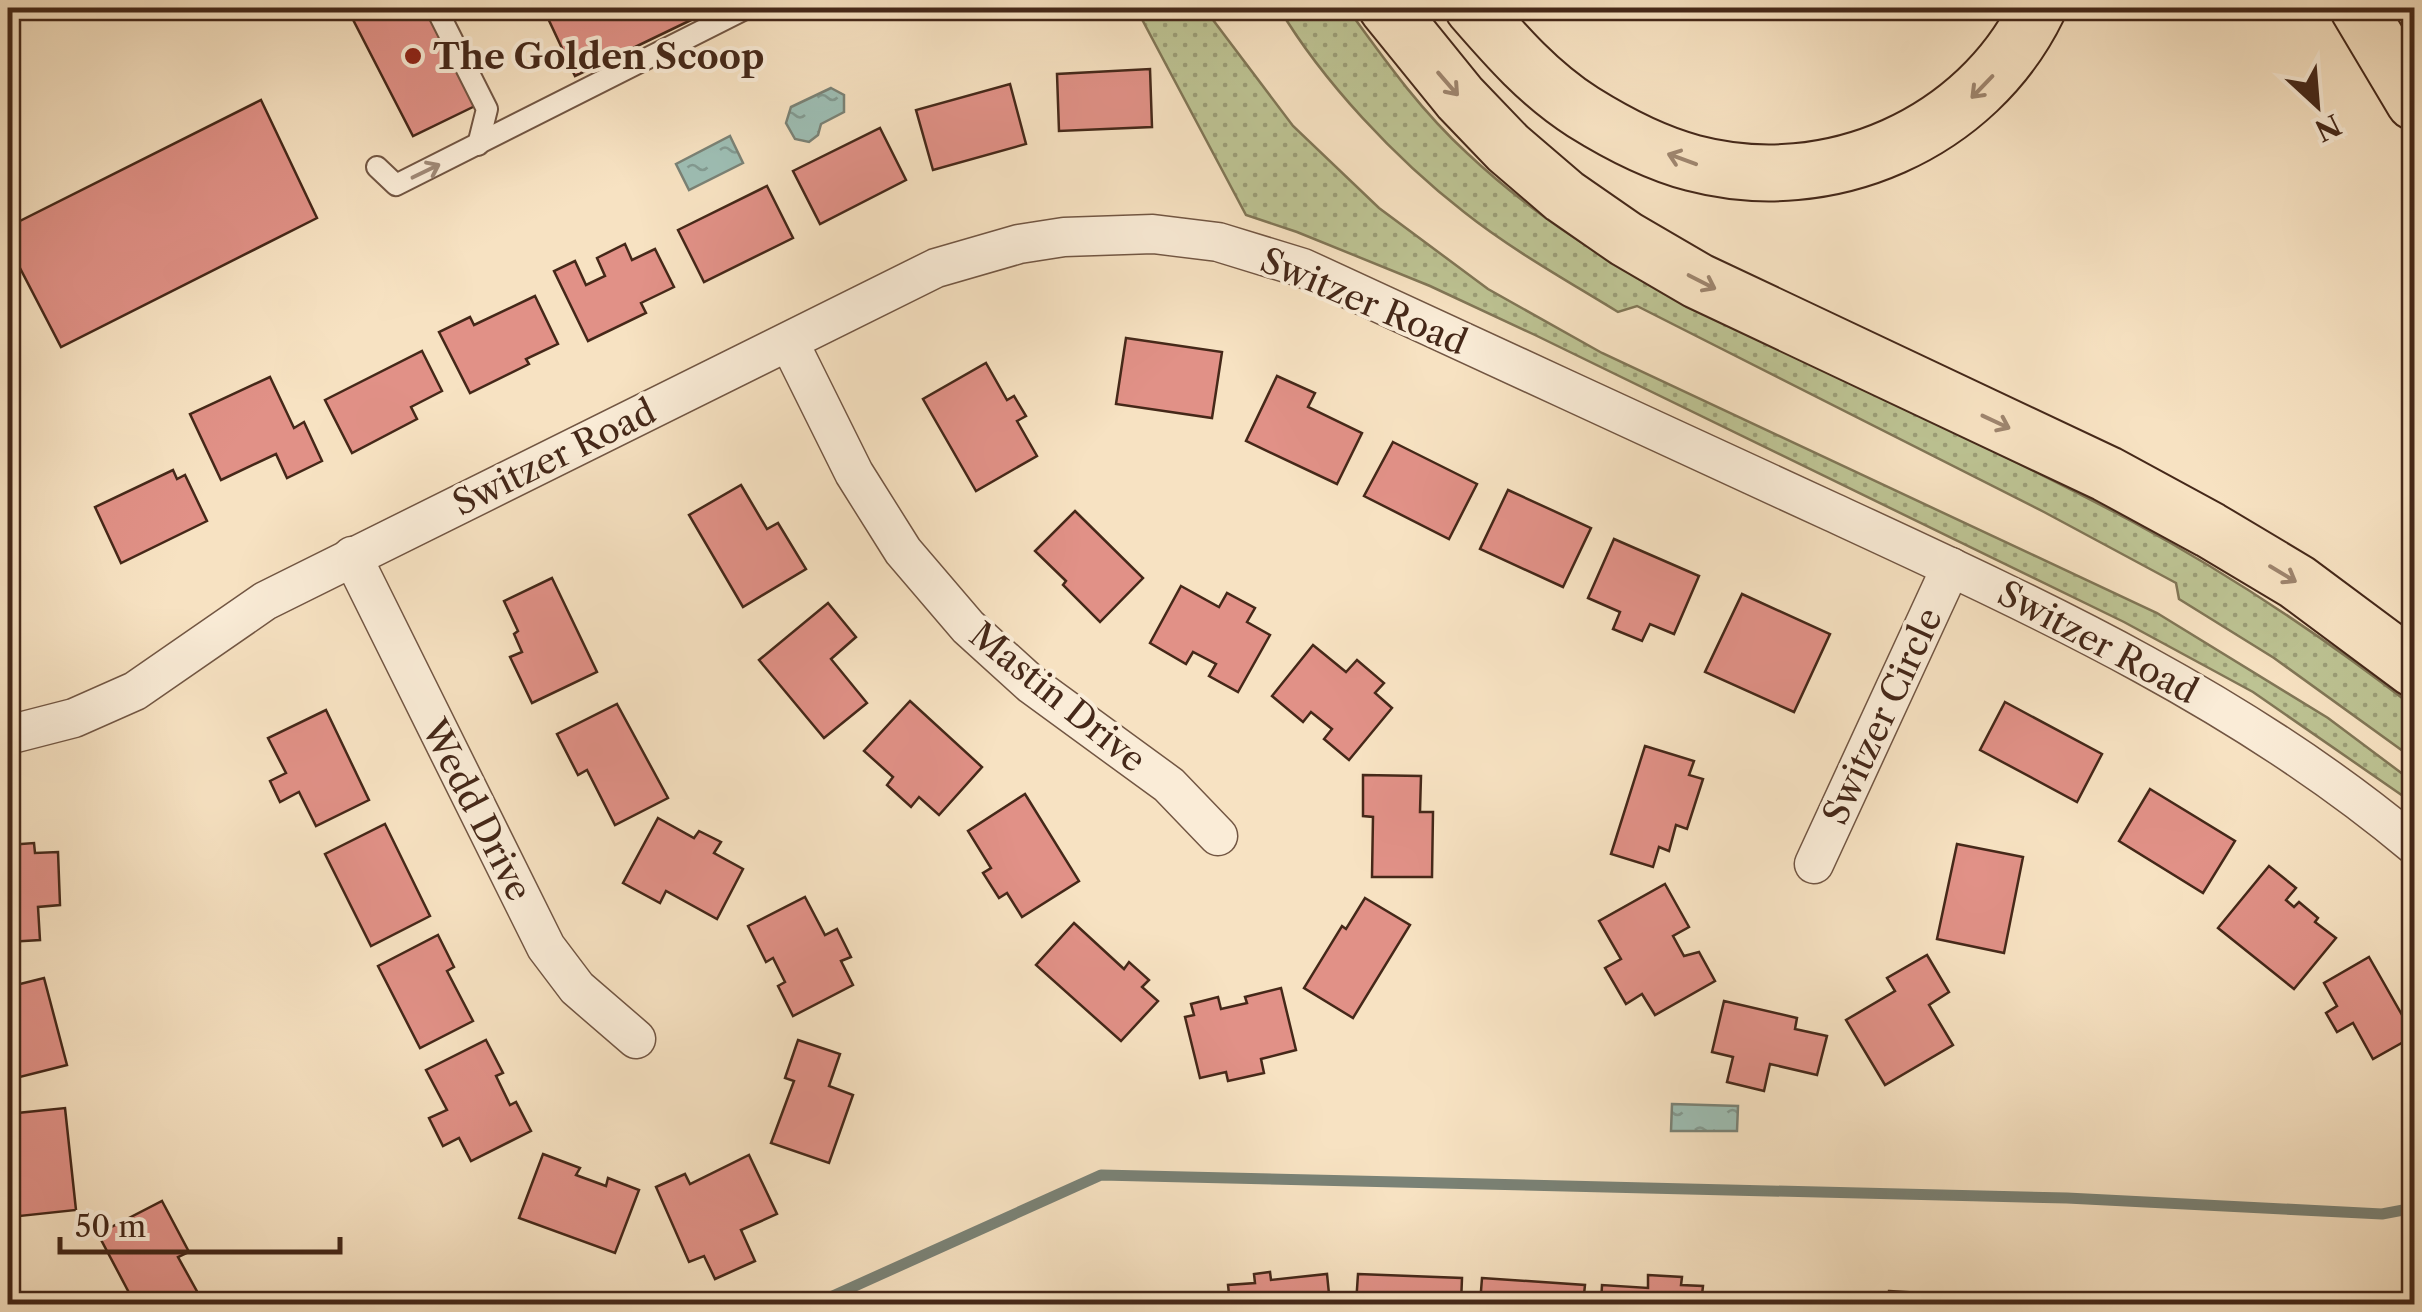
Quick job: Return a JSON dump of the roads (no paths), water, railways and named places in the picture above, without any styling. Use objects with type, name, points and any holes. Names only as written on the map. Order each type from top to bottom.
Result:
[{"type":"highway","points":[[1387,8],[1460,98],[1508,148],[1564,196],[1626,239],[1698,281],[2108,474],[2297,582],[2414,669]]},
{"type":"highway","points":[[1473,8],[1523,66],[1581,111],[1632,139],[1690,163],[1772,173],[1857,162],[1929,128],[1969,100],[2003,65],[2038,8]]},
{"type":"highway","points":[[2358,8],[2414,102]]},
{"type":"street","name":"Switzer Road","points":[[8,735],[74,718],[135,691],[265,602],[352,556],[936,268],[1019,244],[1153,234],[1218,242],[1303,268],[2087,632],[2214,703],[2372,810],[2414,845]]},
{"type":"street","name":"Mastin Drive","points":[[789,342],[854,473],[903,551],[968,627],[1032,685],[1169,786],[1218,836]]},
{"type":"street","name":"Wedd Drive","points":[[352,556],[546,947],[577,988],[636,1038]]},
{"type":"street","name":"Switzer Circle","points":[[1814,864],[1951,567]]},
{"type":"lane","points":[[436,8],[487,109],[478,145]]},
{"type":"lane","points":[[377,167],[396,184],[748,8]]},
{"type":"water","points":[[831,88],[844,95],[844,112],[821,124],[818,135],[809,142],[795,139],[786,123],[791,107]]},
{"type":"water","points":[[730,136],[743,163],[689,190],[676,164]]},
{"type":"water","points":[[1672,1104],[1738,1106],[1737,1131],[1671,1131]]},
{"type":"waterway","points":[[815,1304],[1101,1175],[2067,1198],[2382,1214],[2414,1208]]},
{"type":"place","name":"The Golden Scoop","points":[[413,56]]}]
